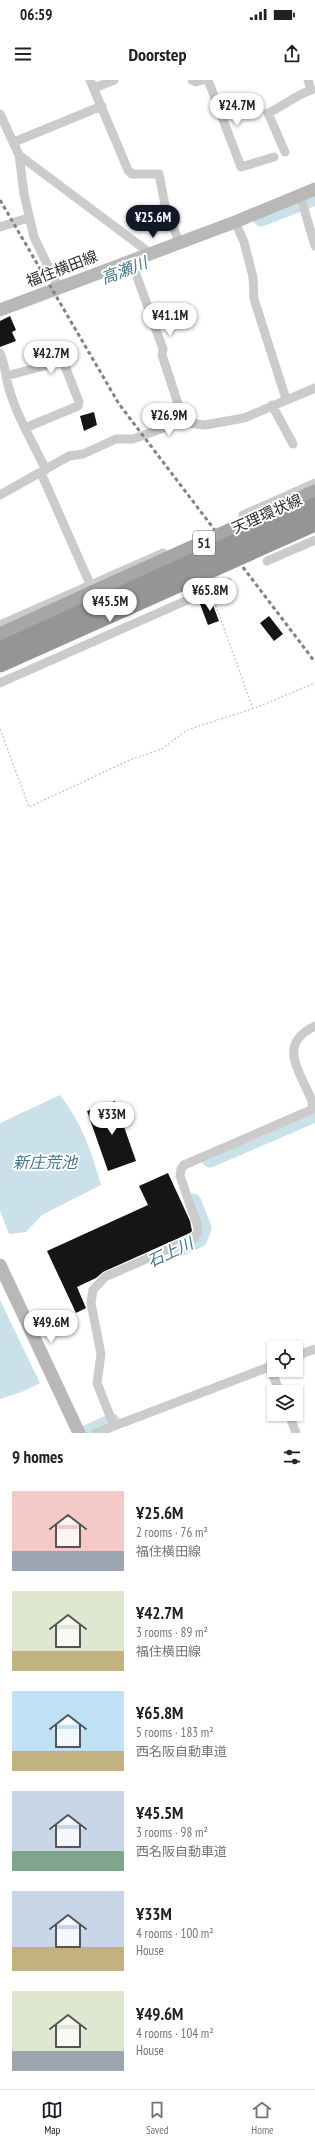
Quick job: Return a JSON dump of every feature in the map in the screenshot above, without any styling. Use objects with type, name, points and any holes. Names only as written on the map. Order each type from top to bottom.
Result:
[{"type":"highway","points":[[0,650],[315,506]]},
{"type":"highway","points":[[0,664],[315,523]]},
{"type":"main road","name":"福住横田線","points":[[0,310],[235,222],[315,189]]},
{"type":"main road","name":"天理環状線","points":[[0,635],[91,589],[315,492]]},
{"type":"main road","points":[[0,1265],[79,1433]]},
{"type":"street","points":[[114,80],[92,84],[128,170],[132,174],[159,174],[165,206],[179,242]]},
{"type":"street","points":[[192,80],[196,82],[202,80]]},
{"type":"street","points":[[208,80],[241,167],[274,157]]},
{"type":"street","points":[[285,152],[268,113],[279,108],[294,96],[311,90],[308,80]]},
{"type":"street","points":[[14,142],[102,106]]},
{"type":"street","points":[[0,114],[19,155],[28,218],[43,259],[58,287]]},
{"type":"street","points":[[19,155],[150,253]]},
{"type":"street","points":[[300,195],[315,246]]},
{"type":"street","points":[[0,227],[28,218]]},
{"type":"street","points":[[235,222],[244,242],[253,277],[254,299],[286,399]]},
{"type":"street","points":[[131,260],[163,349],[162,355],[184,422]]},
{"type":"street","points":[[25,428],[78,406],[79,402],[58,352]]},
{"type":"street","points":[[0,353],[6,366],[4,376],[91,589]]},
{"type":"street","points":[[4,376],[63,361]]},
{"type":"street","points":[[0,495],[69,456],[83,454],[116,439],[133,439],[180,422],[205,425],[244,418],[315,388]]},
{"type":"street","points":[[272,405],[292,444]]},
{"type":"street","points":[[243,515],[315,483]]},
{"type":"street","points":[[267,561],[315,540]]},
{"type":"street","points":[[0,625],[91,589],[191,541]]},
{"type":"street","points":[[0,683],[228,582]]},
{"type":"street","points":[[114,1426],[97,1383],[101,1354],[91,1303],[93,1290],[105,1277],[194,1238],[198,1232],[197,1224],[180,1176],[181,1168],[184,1165],[312,1110],[312,1102],[298,1068],[293,1050],[295,1041],[300,1034],[315,1026]]},
{"type":"street","points":[[303,1353],[315,1349]]},
{"type":"street","points":[[96,1433],[267,1368]]},
{"type":"street","points":[[292,1421],[296,1433]]},
{"type":"path","points":[[210,590],[253,709]]},
{"type":"path","points":[[0,729],[29,807],[132,759],[162,749],[187,730],[253,709],[315,683]]},
{"type":"water","name":"新庄荒池","points":[[60,1095],[80,1126],[94,1161],[101,1185],[42,1215],[26,1232],[9,1234],[0,1211],[0,1123]]},
{"type":"water","points":[[0,1300],[40,1383],[24,1391],[0,1399]]},
{"type":"building","points":[[10,316],[16,330],[12,332],[16,341],[0,347],[0,321]]},
{"type":"building","points":[[94,412],[97,425],[84,431],[80,416]]},
{"type":"building","points":[[211,600],[219,621],[208,625],[200,604]]},
{"type":"building","points":[[269,616],[283,634],[274,641],[260,623]]},
{"type":"building","points":[[115,1101],[136,1161],[108,1171],[87,1111]]},
{"type":"building","points":[[168,1173],[190,1221],[192,1231],[103,1272],[96,1278],[77,1287],[86,1308],[76,1313],[47,1251],[148,1205],[139,1186]]},
{"type":"waterway","name":"高瀬川","points":[[261,218],[315,197]]},
{"type":"waterway","name":"石上川","points":[[210,1159],[310,1116],[315,1112]]},
{"type":"waterway","name":"石上川","points":[[177,1249],[199,1239],[203,1228],[193,1202]]},
{"type":"waterway","name":"石上川","points":[[88,1433],[112,1422]]},
{"type":"railway","points":[[0,200],[119,404],[315,662]]}]
